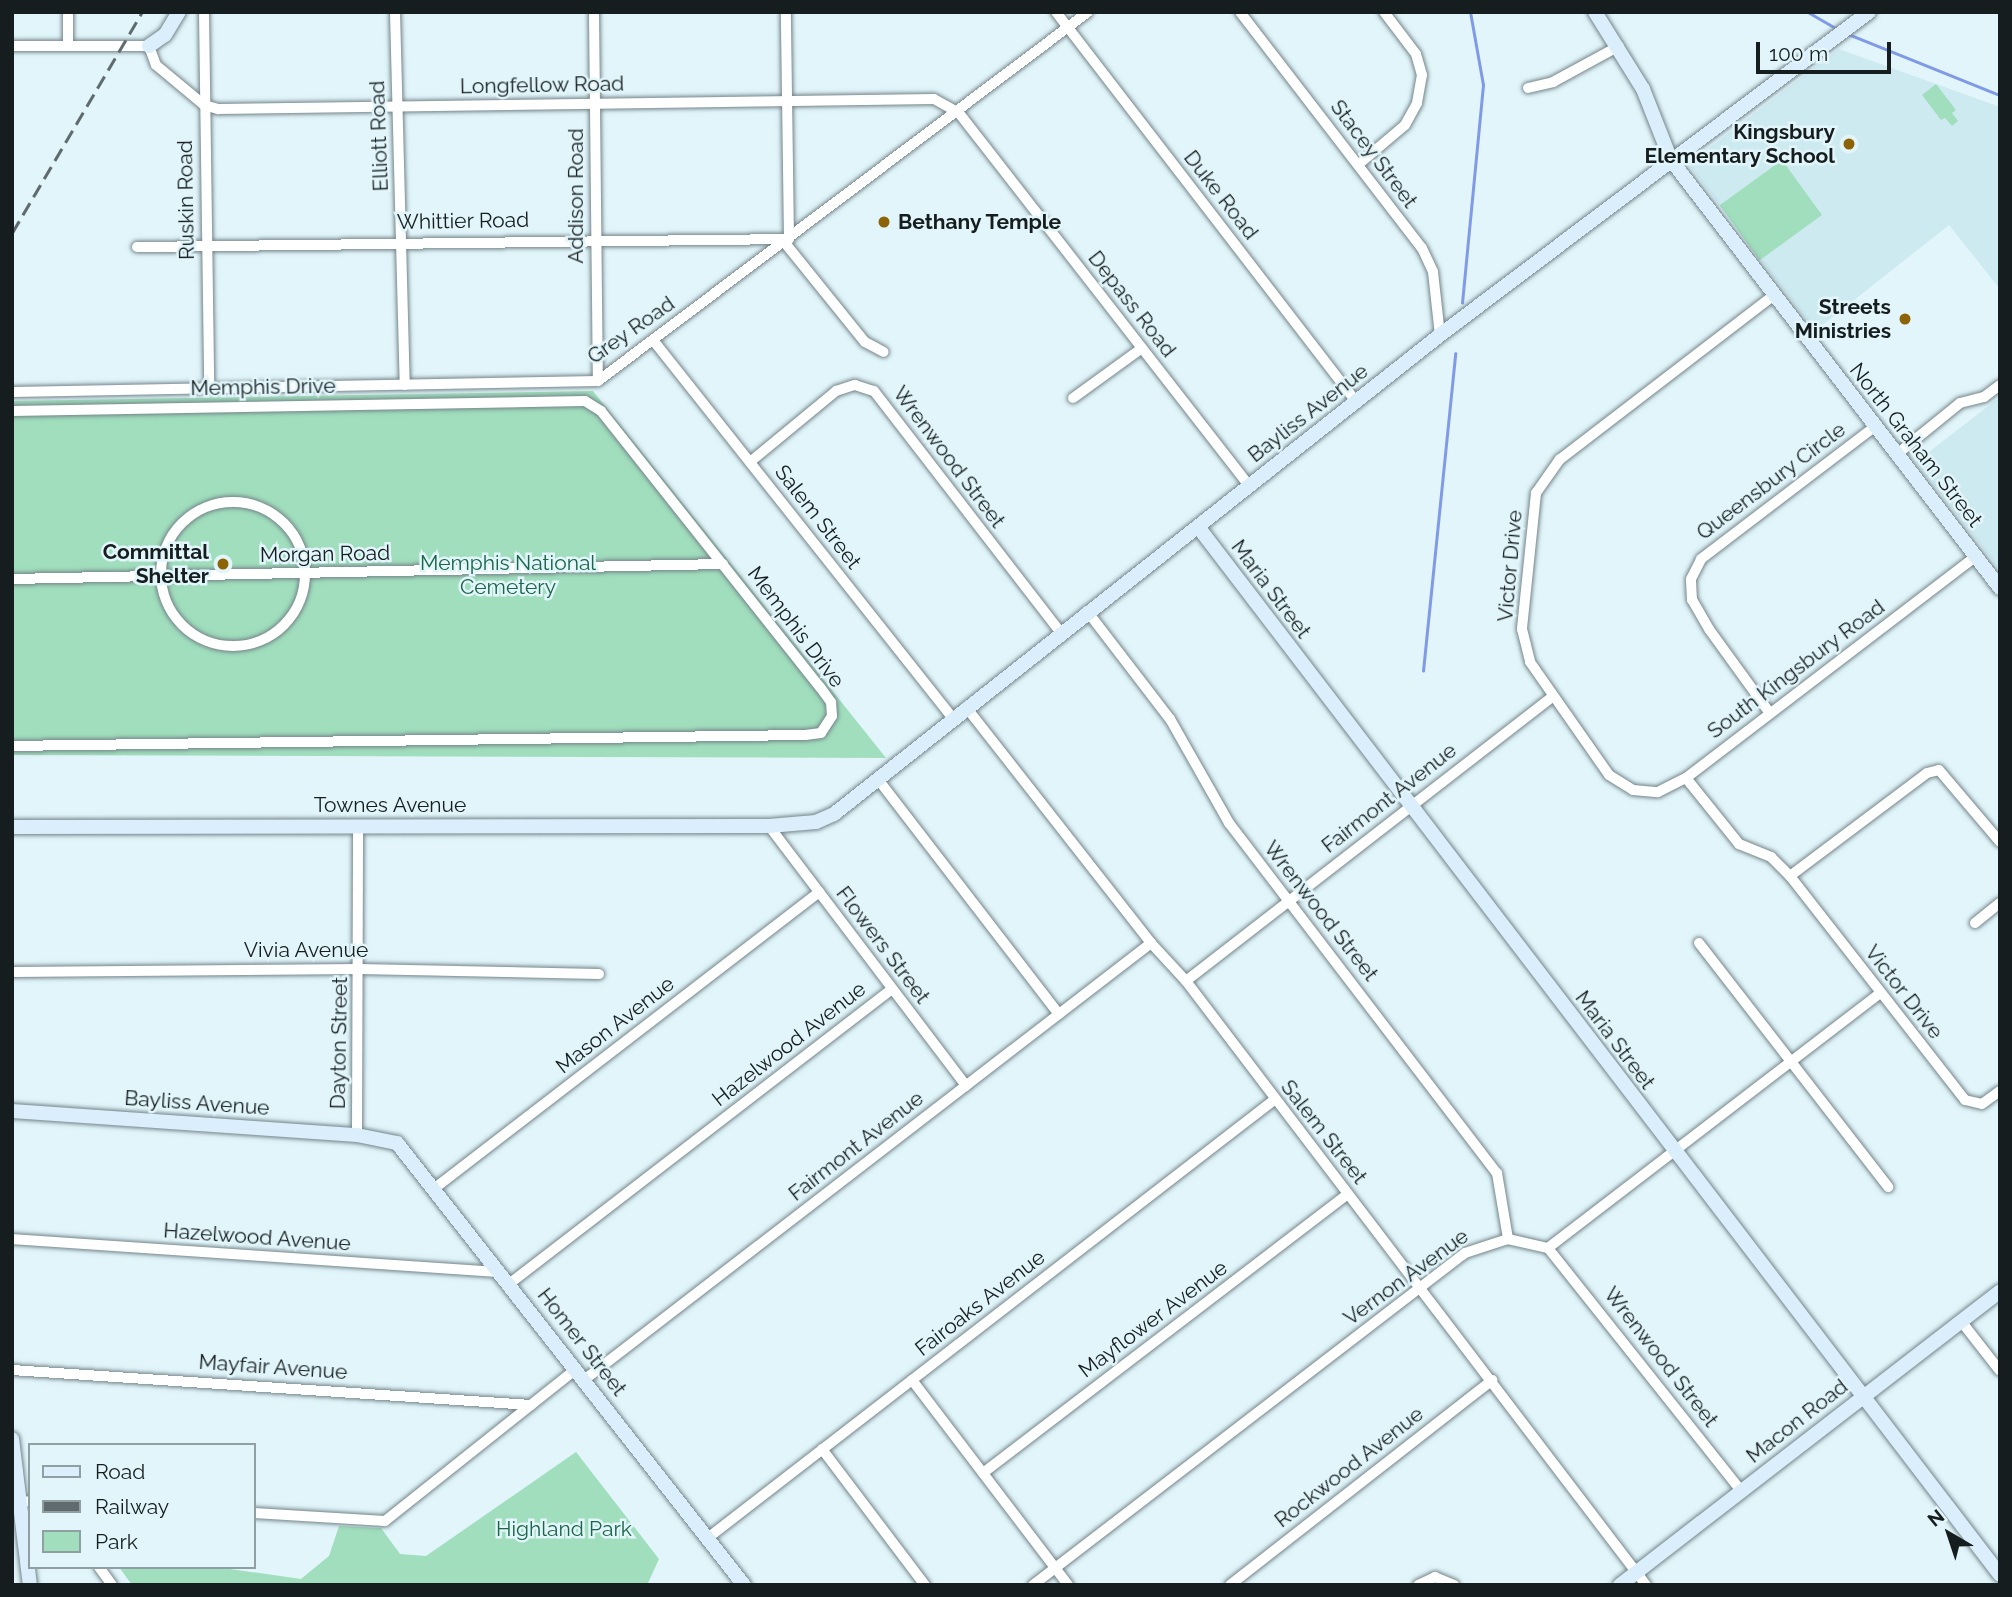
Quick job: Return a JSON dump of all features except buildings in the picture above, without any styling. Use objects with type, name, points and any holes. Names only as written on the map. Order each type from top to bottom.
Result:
[{"type":"street","points":[[68,12],[68,46]]},
{"type":"street","points":[[12,46],[149,46],[165,35],[179,12]]},
{"type":"street","name":"Ruskin Road","points":[[204,12],[209,387]]},
{"type":"street","name":"Elliott Road","points":[[395,12],[405,385]]},
{"type":"street","name":"Addison Road","points":[[594,12],[594,238],[598,380]]},
{"type":"street","points":[[786,12],[787,241],[864,342],[884,352]]},
{"type":"street","name":"Duke Road","points":[[1056,12],[1356,402]]},
{"type":"street","name":"Grey Road","points":[[12,392],[598,380],[959,113],[1088,12]]},
{"type":"street","name":"Stacey Street","points":[[1240,12],[1422,248],[1433,272],[1440,335]]},
{"type":"street","points":[[1359,164],[1405,125],[1417,103],[1422,75],[1416,54],[1384,12]]},
{"type":"street","name":"North Graham Street","points":[[1595,12],[1619,46],[1643,89],[1671,160],[2000,588]]},
{"type":"street","name":"Bayliss Avenue","points":[[768,826],[825,818],[1087,611],[1199,528],[1440,335],[1869,12]]},
{"type":"street","points":[[149,46],[156,65],[204,105]]},
{"type":"street","points":[[1528,88],[1553,82],[1619,46]]},
{"type":"street","name":"Longfellow Road","points":[[204,105],[218,109],[934,99],[959,113]]},
{"type":"street","name":"Depass Road","points":[[959,113],[1249,486]]},
{"type":"street","name":"Whittier Road","points":[[137,247],[594,238],[787,241]]},
{"type":"street","name":"Victor Drive","points":[[1632,789],[1609,775],[1551,698],[1530,662],[1522,629],[1536,492],[1560,459],[1774,295]]},
{"type":"street","name":"Salem Street","points":[[653,340],[953,718]]},
{"type":"street","points":[[1073,398],[1142,348]]},
{"type":"street","name":"Wrenwood Street","points":[[750,462],[836,391],[855,385],[874,391],[1060,632]]},
{"type":"street","points":[[1896,455],[1960,403],[1984,397],[2000,385]]},
{"type":"street","name":"Memphis Drive","points":[[12,411],[585,401],[600,411],[723,564],[831,702],[832,716],[821,733],[12,746]]},
{"type":"street","name":"Queensbury Circle","points":[[1769,712],[1709,629],[1692,600],[1691,579],[1701,559],[1874,427]]},
{"type":"street","points":[[232,502],[254,505],[275,515],[291,531],[302,551],[306,573],[301,598],[289,620],[270,636],[247,646],[222,646],[198,638],[172,612],[160,577],[163,554],[181,525],[209,506],[232,502]]},
{"type":"street","name":"Maria Street","points":[[1199,528],[2000,1575]]},
{"type":"street","name":"South Kingsbury Road","points":[[1632,789],[1658,792],[1686,778],[1976,556]]},
{"type":"street","name":"Morgan Road","points":[[12,579],[723,564]]},
{"type":"street","name":"Wrenwood Street","points":[[1087,611],[1170,719],[1228,823],[1290,900],[1497,1173],[1508,1239]]},
{"type":"street","name":"Fairmont Avenue","points":[[1186,981],[1551,698]]},
{"type":"street","name":"Salem Street","points":[[966,707],[1151,943],[1186,981],[1646,1585]]},
{"type":"street","points":[[1790,876],[1927,773],[1939,770],[1952,780],[2000,842]]},
{"type":"street","points":[[877,778],[1059,1014]]},
{"type":"street","name":"Victor Drive","points":[[1686,778],[1739,844],[1771,857],[1790,876],[1965,1100],[1982,1104],[2000,1091]]},
{"type":"street","name":"Dayton Street","points":[[357,1135],[358,826]]},
{"type":"street","name":"Townes Avenue","points":[[12,827],[768,826]]},
{"type":"street","name":"Flowers Street","points":[[768,826],[966,1086]]},
{"type":"street","name":"Mason Avenue","points":[[435,1188],[819,892]]},
{"type":"street","points":[[1975,923],[2000,903]]},
{"type":"street","name":"Fairmont Avenue","points":[[256,1513],[385,1521],[531,1405],[580,1374],[966,1086],[1151,943]]},
{"type":"street","points":[[1699,943],[1888,1187]]},
{"type":"street","name":"Vivia Avenue","points":[[12,972],[359,969],[599,974]]},
{"type":"street","name":"Hazelwood Avenue","points":[[12,1240],[504,1278],[892,989]]},
{"type":"street","points":[[1508,1239],[1548,1248],[1880,993]]},
{"type":"street","name":"Fairoaks Avenue","points":[[709,1536],[1274,1100]]},
{"type":"street","name":"Bayliss Avenue","points":[[12,1111],[378,1138]]},
{"type":"street","name":"Homer Street","points":[[378,1138],[403,1148],[709,1536],[744,1585]]},
{"type":"street","name":"Mayflower Avenue","points":[[983,1473],[1347,1195]]},
{"type":"street","name":"Vernon Avenue","points":[[1033,1585],[1465,1253],[1508,1239]]},
{"type":"street","name":"Wrenwood Street","points":[[1548,1248],[1741,1491]]},
{"type":"street","name":"Macon Road","points":[[1620,1585],[2000,1291]]},
{"type":"street","points":[[1961,1321],[2000,1371]]},
{"type":"street","name":"Mayfair Avenue","points":[[12,1370],[531,1405]]},
{"type":"street","points":[[912,1380],[1068,1585]]},
{"type":"street","name":"Rockwood Avenue","points":[[1230,1585],[1492,1380]]},
{"type":"street","points":[[12,1440],[28,1566]]},
{"type":"street","points":[[822,1449],[925,1585]]},
{"type":"street","points":[[100,1569],[112,1585]]},
{"type":"street","points":[[1418,1585],[1440,1577],[1454,1585]]},
{"type":"shaded area","points":[[1839,49],[2000,107],[2000,289],[1949,225],[1815,331],[1688,164]]},
{"type":"shaded area","points":[[2000,397],[2000,570],[1916,462]]},
{"type":"green space","points":[[1936,84],[1956,110],[1952,113],[1958,121],[1952,126],[1945,118],[1941,120],[1922,95]]},
{"type":"green space","points":[[1782,160],[1822,215],[1760,260],[1720,205]]},
{"type":"green space","name":"Memphis National Cemetery","points":[[593,391],[886,758],[12,755],[12,401]]},
{"type":"green space","name":"Highland Park","points":[[576,1452],[659,1559],[648,1583],[132,1585],[120,1569],[230,1569],[301,1579],[329,1556],[339,1526],[381,1528],[400,1554],[426,1556]]},
{"type":"waterway","points":[[1462,303],[1483,85],[1470,12]]},
{"type":"waterway","points":[[1808,12],[1839,30]]},
{"type":"waterway","points":[[1848,34],[2000,95]]},
{"type":"waterway","points":[[1423,671],[1455,354]]},
{"type":"railway","points":[[12,233],[142,12]]},
{"type":"place","name":"Kingsbury Elementary School","points":[[1849,144]]},
{"type":"place","name":"Bethany Temple","points":[[884,222]]},
{"type":"place","name":"Streets Ministries","points":[[1905,319]]},
{"type":"place","name":"Committal Shelter","points":[[223,564]]}]
